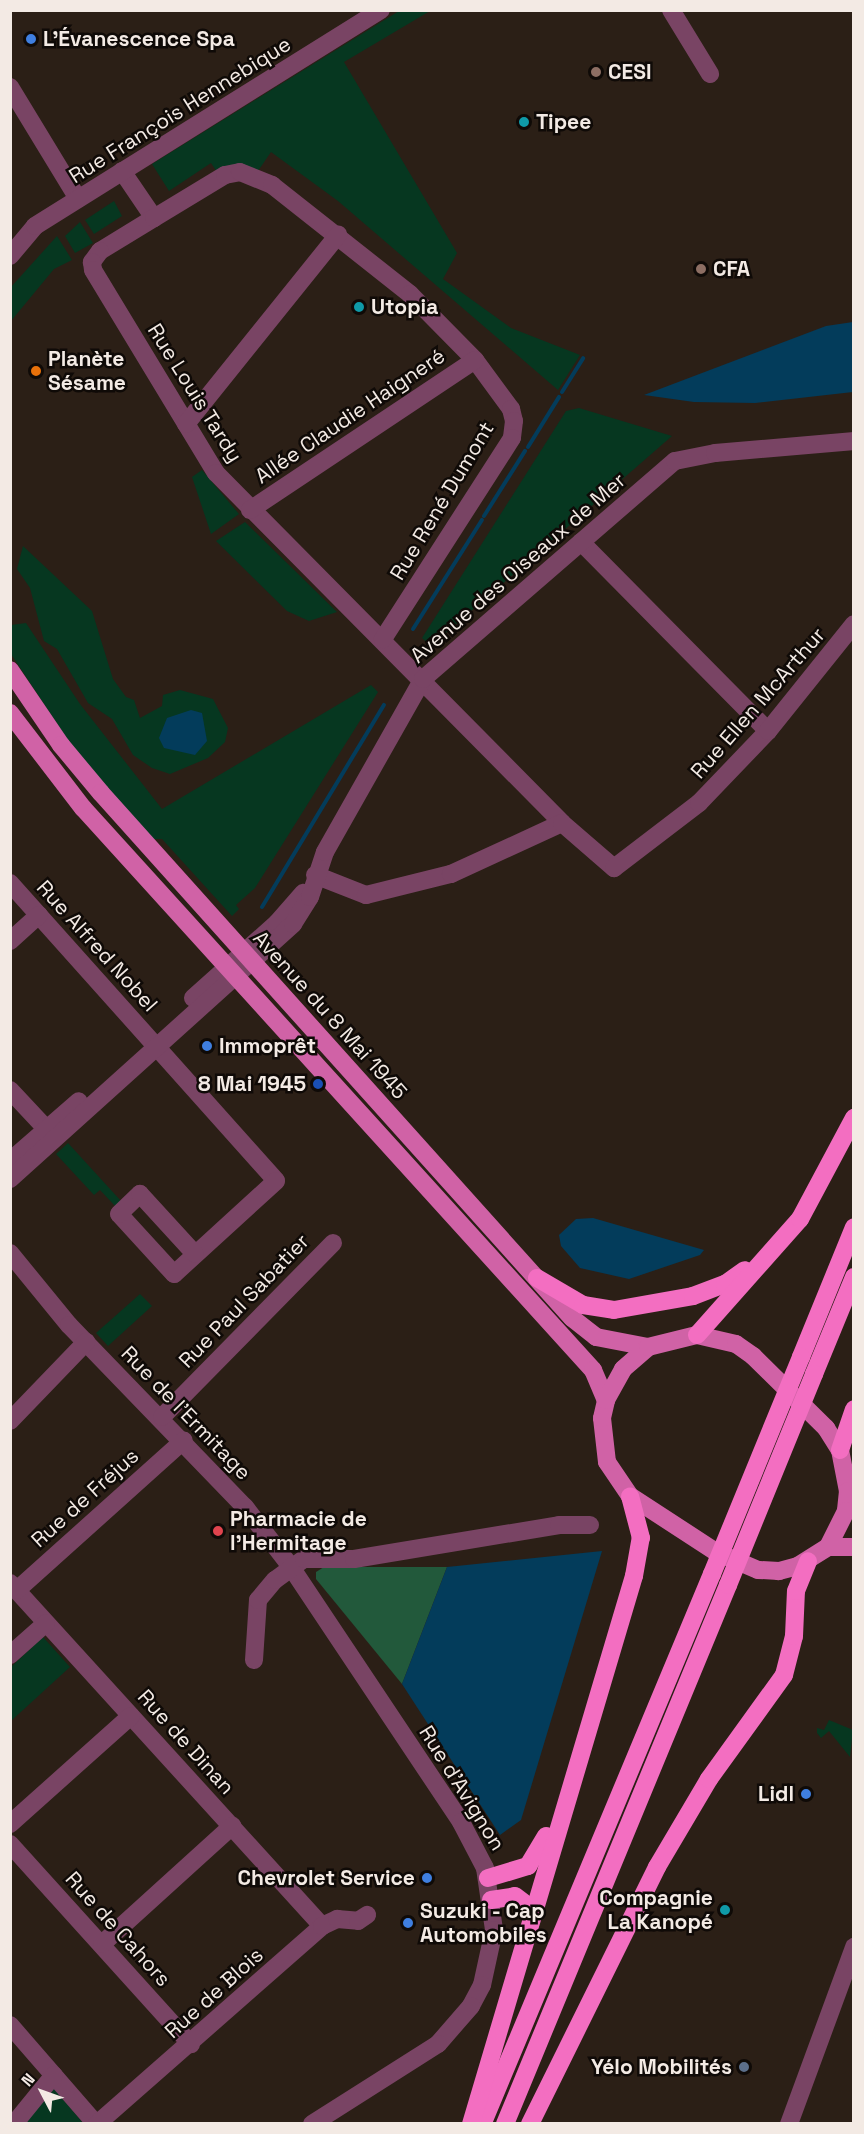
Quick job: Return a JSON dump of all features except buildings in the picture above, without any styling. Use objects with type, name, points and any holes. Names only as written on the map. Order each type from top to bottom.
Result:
[{"type":"highway","points":[[697,1335],[800,1219],[854,1118]]},
{"type":"highway","points":[[483,2124],[854,1227]]},
{"type":"highway","points":[[537,1278],[584,1305],[633,1309],[724,1284],[771,1251]]},
{"type":"highway","points":[[505,2124],[854,1277]]},
{"type":"highway","points":[[840,1450],[854,1409]]},
{"type":"highway","points":[[471,2124],[532,1909],[634,1576],[640,1538],[630,1496]]},
{"type":"highway","points":[[530,2124],[657,1867],[709,1779],[784,1675],[794,1636],[796,1591],[808,1561]]},
{"type":"highway","points":[[488,1878],[528,1866],[568,1791]]},
{"type":"highway","points":[[491,1900],[515,1896],[532,1909]]},
{"type":"main road","name":"Avenue du 8 Mai 1945","points":[[10,670],[78,767],[585,1330],[610,1342],[648,1347],[697,1335],[736,1344],[753,1356],[826,1428],[840,1450],[851,1495],[842,1520],[828,1547],[808,1561],[779,1571],[741,1564],[630,1496],[607,1462],[602,1440],[606,1400],[622,1369],[648,1347]]},
{"type":"main road","name":"Avenue du 8 Mai 1945","points":[[10,713],[83,808],[593,1370],[606,1400]]},
{"type":"main road","points":[[828,1547],[854,1547]]},
{"type":"street","name":"Rue François Hennebique","points":[[10,256],[35,226],[381,10]]},
{"type":"street","points":[[671,10],[710,74]]},
{"type":"street","points":[[10,87],[78,199]]},
{"type":"street","points":[[123,171],[154,218]]},
{"type":"street","name":"Rue René Dumont","points":[[154,218],[225,175],[240,172],[272,185],[410,294],[475,360],[511,409],[514,421],[512,438],[383,639]]},
{"type":"street","name":"Rue Louis Tardy","points":[[154,218],[100,252],[92,265],[216,473],[250,510],[423,679],[562,823]]},
{"type":"street","points":[[186,424],[338,235]]},
{"type":"street","name":"Allée Claudie Haigneré","points":[[250,510],[475,360]]},
{"type":"street","name":"Avenue des Oiseaux de Mer","points":[[10,1179],[51,1134],[231,971],[300,915],[315,875],[423,679],[675,461],[715,453],[854,441]]},
{"type":"street","points":[[581,542],[768,731]]},
{"type":"street","name":"Rue Ellen McArthur","points":[[562,823],[614,868],[699,803],[768,731],[854,624]]},
{"type":"street","points":[[315,875],[366,895],[451,874],[562,823]]},
{"type":"street","name":"Rue Alfred Nobel","points":[[10,884],[276,1181],[195,1254]]},
{"type":"street","points":[[10,941],[39,915]]},
{"type":"street","points":[[10,1090],[51,1134]]},
{"type":"street","name":"Avenue des Oiseaux de Mer","points":[[10,1161],[51,1134]]},
{"type":"street","name":"Rue Paul Sabatier","points":[[162,1417],[333,1243]]},
{"type":"street","name":"Rue de l'Ermitage","points":[[10,1253],[86,1342],[162,1417],[245,1507],[291,1567]]},
{"type":"street","points":[[10,1421],[86,1342]]},
{"type":"street","name":"Rue de Fréjus","points":[[14,1587],[184,1440]]},
{"type":"street","points":[[254,1660],[258,1599],[291,1567],[316,1556],[354,1559],[559,1525],[590,1525]]},
{"type":"street","name":"Rue d'Avignon","points":[[291,1567],[461,1822],[488,1878],[491,1900],[490,1956],[482,1985],[458,2025],[438,2044],[312,2124]]},
{"type":"street","name":"Rue de Dinan","points":[[14,1587],[322,1926]]},
{"type":"street","points":[[10,1654],[46,1623]]},
{"type":"street","points":[[10,1824],[131,1716]]},
{"type":"street","points":[[102,1944],[232,1826]]},
{"type":"street","name":"Rue de Cahors","points":[[10,1844],[191,2044]]},
{"type":"street","points":[[322,1926],[337,1919],[358,1921],[367,1915]]},
{"type":"street","name":"Rue de Blois","points":[[97,2124],[191,2044],[322,1926]]},
{"type":"street","points":[[789,2124],[848,1977],[854,1947]]},
{"type":"street","points":[[10,2025],[97,2124]]},
{"type":"street","points":[[14,2124],[54,2075]]},
{"type":"green space","points":[[399,11],[430,11],[344,62],[457,253],[443,279],[511,328],[580,355],[558,390],[338,201],[271,152],[258,171],[217,172],[211,163],[169,191],[152,164]]},
{"type":"green space","points":[[114,201],[122,216],[94,234],[85,220]]},
{"type":"green space","points":[[80,222],[93,243],[75,253],[65,236]]},
{"type":"green space","points":[[57,236],[72,260],[54,269],[11,321],[11,287]]},
{"type":"green space","points":[[579,408],[672,436],[431,646],[422,638],[566,411]]},
{"type":"green space","points":[[202,470],[239,514],[211,534],[192,477]]},
{"type":"green space","points":[[245,522],[337,612],[309,621],[287,611],[216,541]]},
{"type":"green space","points":[[23,546],[92,611],[113,679],[126,697],[134,700],[140,718],[162,706],[163,695],[180,690],[213,699],[228,728],[225,742],[208,758],[170,774],[152,768],[133,755],[112,719],[88,703],[57,649],[44,641],[30,588],[17,569]]},
{"type":"green space","points":[[26,623],[80,704],[162,809],[371,685],[378,692],[255,888],[236,905],[239,909],[232,916],[162,839],[152,839],[73,748],[11,654],[11,625]]},
{"type":"green space","points":[[68,1143],[121,1201],[116,1207],[100,1190],[94,1195],[56,1154]]},
{"type":"green space","points":[[140,1294],[152,1306],[108,1346],[96,1333]]},
{"type":"green space","points":[[324,1567],[447,1567],[402,1684],[316,1579],[316,1572]]},
{"type":"green space","points":[[43,1637],[70,1667],[11,1721],[11,1667]]},
{"type":"green space","points":[[829,1720],[853,1730],[850,1757],[829,1731],[821,1738],[817,1733],[817,1728],[824,1730]]},
{"type":"green space","points":[[52,2086],[83,2123],[21,2124]]},
{"type":"water","points":[[853,322],[853,392],[755,403],[694,402],[644,395],[826,326]]},
{"type":"water","points":[[191,710],[202,713],[207,741],[195,755],[164,748],[159,738],[167,718]]},
{"type":"water","points":[[593,1218],[704,1250],[700,1255],[629,1279],[580,1268],[561,1246],[559,1235],[576,1219]]},
{"type":"water","points":[[602,1551],[521,1820],[500,1835],[402,1684],[447,1567]]},
{"type":"waterway","points":[[562,392],[583,358]]},
{"type":"waterway","points":[[528,447],[559,397]]},
{"type":"waterway","points":[[484,516],[525,451]]},
{"type":"waterway","points":[[413,629],[482,520]]},
{"type":"waterway","points":[[262,907],[384,705]]},
{"type":"place","name":"L'Évanescence Spa","points":[[31,39]]},
{"type":"place","name":"CESI","points":[[596,72]]},
{"type":"place","name":"Tipee","points":[[524,122]]},
{"type":"place","name":"CFA","points":[[701,269]]},
{"type":"place","name":"Utopia","points":[[359,307]]},
{"type":"place","name":"Planète Sésame","points":[[36,371]]},
{"type":"place","name":"Immoprêt","points":[[207,1046]]},
{"type":"place","name":"8 Mai 1945","points":[[318,1084]]},
{"type":"place","name":"Pharmacie de l'Hermitage","points":[[218,1531]]},
{"type":"place","name":"Lidl","points":[[806,1794]]},
{"type":"place","name":"Chevrolet Service","points":[[427,1878]]},
{"type":"place","name":"Compagnie La Kanopé","points":[[725,1910]]},
{"type":"place","name":"Suzuki - Cap Automobiles","points":[[408,1923]]},
{"type":"place","name":"Yélo Mobilités","points":[[744,2067]]}]
